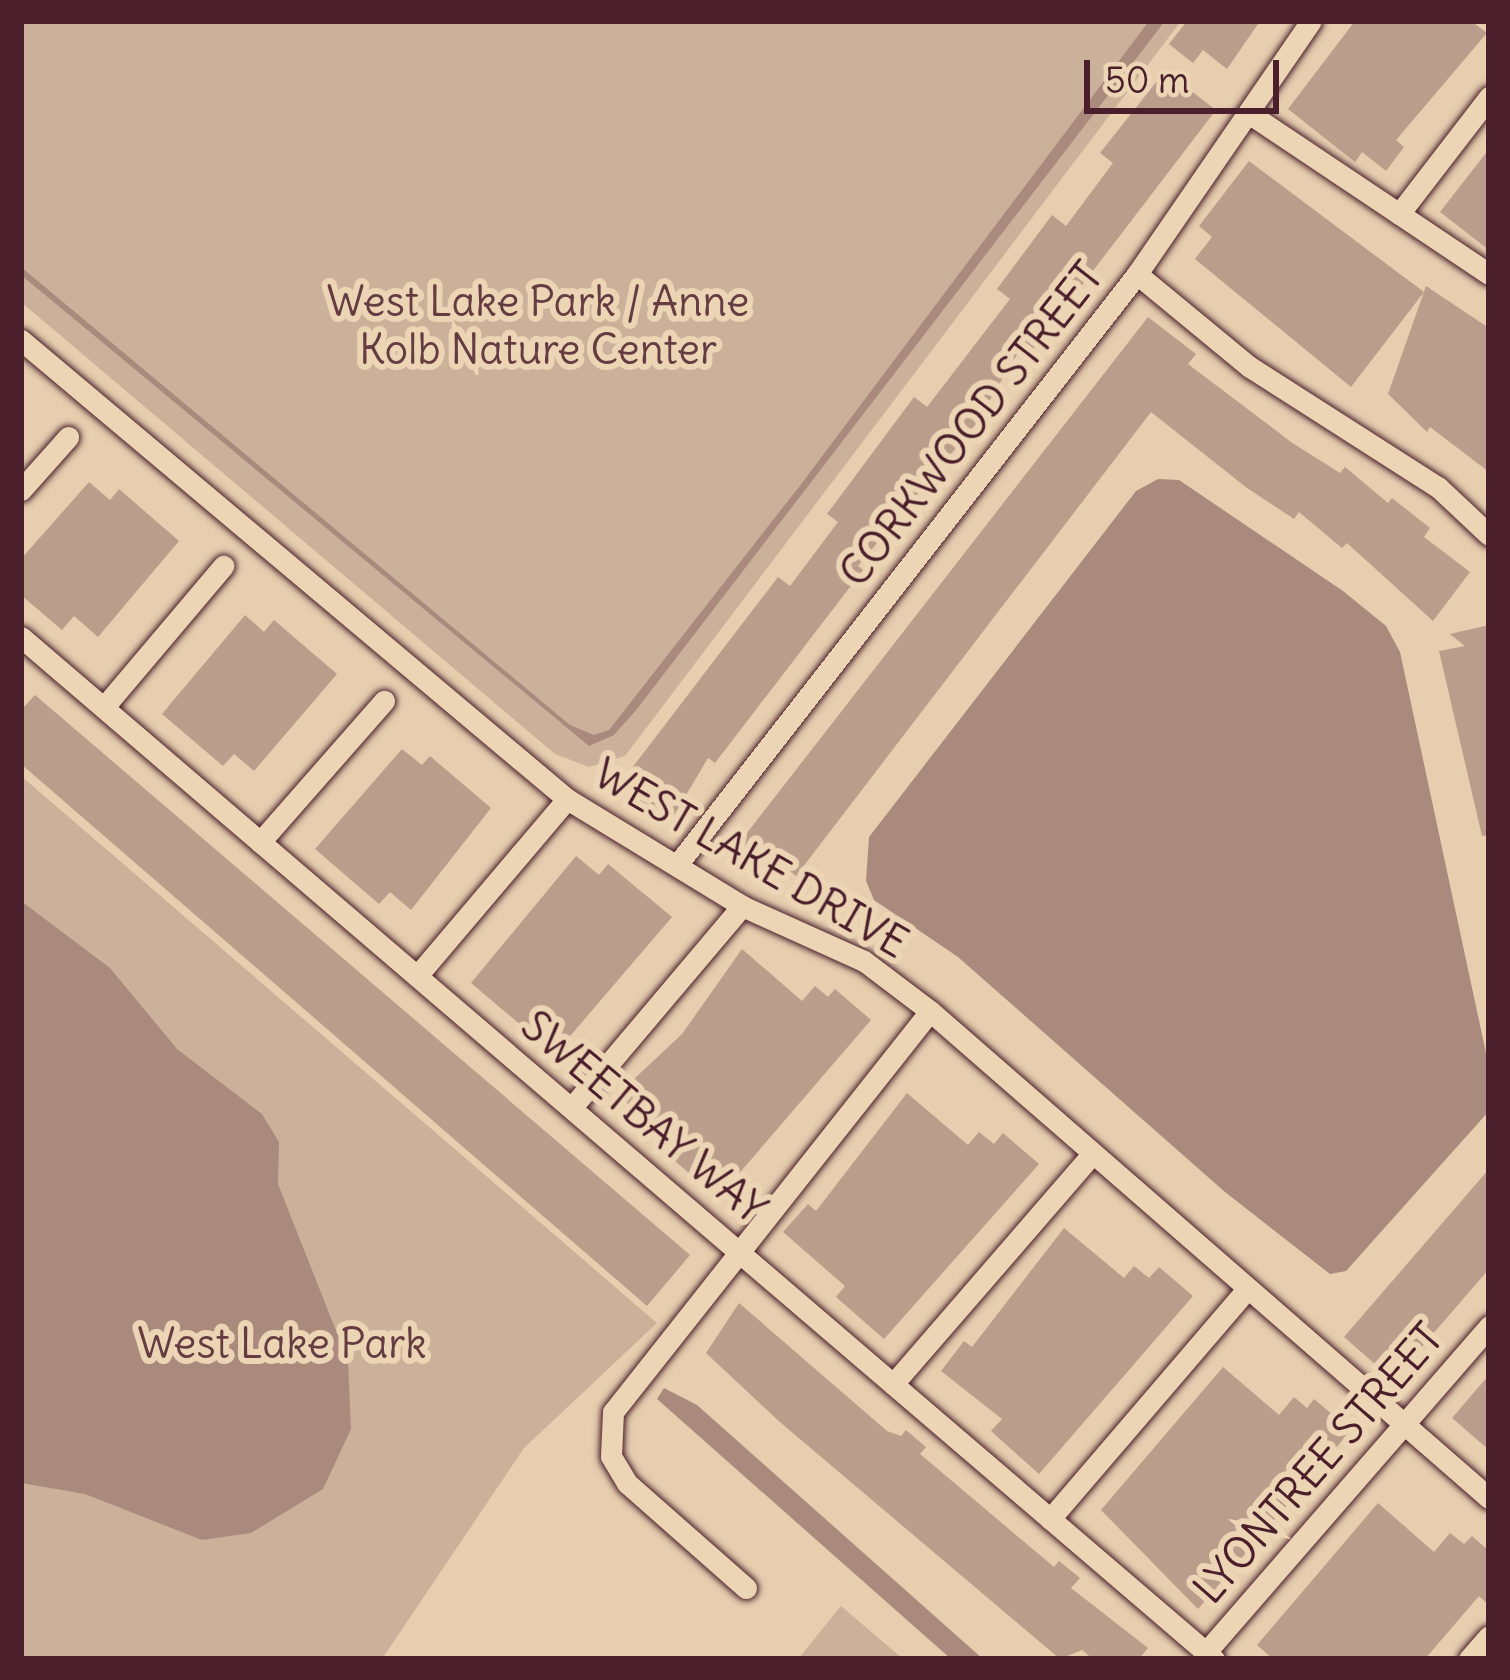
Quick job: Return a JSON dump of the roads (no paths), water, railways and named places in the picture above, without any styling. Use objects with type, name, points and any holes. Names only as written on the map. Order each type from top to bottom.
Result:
[{"type":"street","name":"CORKWOOD STREET","points":[[677,865],[1137,274],[1253,116],[1311,21]]},
{"type":"street","points":[[1399,214],[1489,97]]},
{"type":"street","points":[[1253,116],[1489,274]]},
{"type":"street","points":[[1137,274],[1250,368],[1438,488],[1489,535]]},
{"type":"street","name":"WEST LAKE DRIVE","points":[[21,340],[567,799],[742,906],[864,961],[930,1011],[1489,1498]]},
{"type":"street","points":[[21,490],[68,437]]},
{"type":"street","points":[[104,707],[224,566]]},
{"type":"street","name":"SWEETBAY WAY","points":[[21,637],[1210,1655]]},
{"type":"street","points":[[260,842],[384,701]]},
{"type":"street","points":[[417,976],[567,799]]},
{"type":"street","points":[[574,1106],[742,906]]},
{"type":"street","points":[[746,1588],[627,1483],[611,1456],[614,1412],[738,1248],[930,1011]]},
{"type":"street","points":[[893,1384],[1092,1154]]},
{"type":"street","points":[[1050,1519],[1247,1289]]},
{"type":"street","name":"LYONTREE STREET","points":[[1210,1655],[1489,1326]]},
{"type":"street","points":[[1469,1659],[1489,1636]]},
{"type":"park label","name":"West Lake Park / Anne Kolb Nature Center","points":[[538,325]]},
{"type":"park label","name":"West Lake Park","points":[[282,1343]]}]
